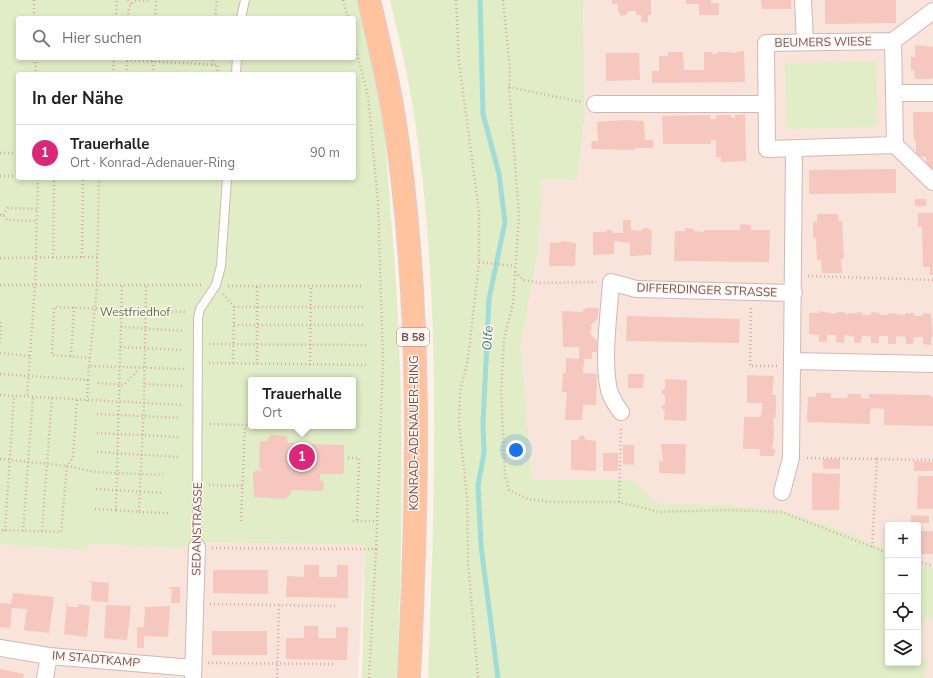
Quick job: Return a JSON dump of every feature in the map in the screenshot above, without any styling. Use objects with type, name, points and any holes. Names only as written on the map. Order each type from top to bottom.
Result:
[{"type":"main road","name":"KONRAD-ADENAUER-RING","points":[[369,0],[394,116],[408,236],[415,402],[414,508],[409,678]]},
{"type":"street","points":[[803,0],[804,42]]},
{"type":"street","points":[[933,11],[893,41],[895,145],[933,182]]},
{"type":"street","name":"BEUMERS WIESE","points":[[893,41],[766,43],[766,104],[767,149],[895,145]]},
{"type":"street","points":[[894,94],[933,93]]},
{"type":"street","points":[[595,104],[766,104]]},
{"type":"street","name":"DIFFERDINGER STRASSE","points":[[782,492],[791,458],[794,293],[794,148]]},
{"type":"street","points":[[611,282],[607,346],[608,385],[612,400],[621,412]]},
{"type":"street","name":"DIFFERDINGER STRASSE","points":[[611,282],[636,289],[794,293]]},
{"type":"street","points":[[792,364],[933,364]]},
{"type":"street","name":"SEDANSTRASSE","points":[[193,670],[197,548]]},
{"type":"street","name":"IM STADTKAMP","points":[[0,648],[49,656],[193,670]]},
{"type":"street","points":[[44,678],[49,656]]},
{"type":"lane","points":[[241,16],[245,0]]},
{"type":"lane","points":[[236,72],[237,60]]},
{"type":"lane","name":"SEDANSTRASSE","points":[[197,548],[199,485],[197,423],[198,318],[200,309],[216,285],[221,266],[227,180]]},
{"type":"path","points":[[34,0],[34,16]]},
{"type":"path","points":[[116,16],[118,0]]},
{"type":"path","points":[[128,0],[131,4]]},
{"type":"path","points":[[128,16],[129,7],[134,1],[150,0]]},
{"type":"path","points":[[155,16],[156,0]]},
{"type":"path","points":[[215,16],[217,0]]},
{"type":"path","points":[[343,0],[347,16]]},
{"type":"path","points":[[456,0],[459,62],[479,212],[479,262],[468,359],[460,392],[459,423],[467,497],[468,561],[478,678]]},
{"type":"path","points":[[356,50],[368,96],[378,202],[382,361],[376,549],[369,678]]},
{"type":"path","points":[[35,60],[36,72]]},
{"type":"path","points":[[113,72],[114,60]]},
{"type":"path","points":[[126,72],[127,60]]},
{"type":"path","points":[[153,72],[153,60],[218,65],[217,72]]},
{"type":"path","points":[[212,65],[213,60]]},
{"type":"path","points":[[509,87],[595,104]]},
{"type":"path","points":[[0,153],[16,153]]},
{"type":"path","points":[[0,176],[16,176]]},
{"type":"path","points":[[27,397],[35,285],[38,180]]},
{"type":"path","points":[[52,258],[54,180]]},
{"type":"path","points":[[82,257],[83,180]]},
{"type":"path","points":[[87,400],[97,286],[99,180]]},
{"type":"path","points":[[37,209],[8,208],[2,215],[7,220],[37,221]]},
{"type":"path","points":[[0,258],[97,257]]},
{"type":"path","points":[[479,262],[515,266]]},
{"type":"path","points":[[515,272],[524,280],[540,283],[611,282]]},
{"type":"path","points":[[794,276],[933,280]]},
{"type":"path","points":[[0,285],[216,285],[257,287],[364,286]]},
{"type":"path","points":[[216,285],[234,307],[233,364]]},
{"type":"path","points":[[116,510],[122,286]]},
{"type":"path","points":[[139,512],[144,417],[146,286]]},
{"type":"path","points":[[310,364],[311,286]]},
{"type":"path","points":[[257,287],[257,364]]},
{"type":"path","points":[[752,292],[750,366],[792,364]]},
{"type":"path","points":[[90,358],[52,355],[54,307],[95,307],[185,312]]},
{"type":"path","points":[[71,356],[74,307]]},
{"type":"path","points":[[234,307],[364,307]]},
{"type":"path","points":[[0,343],[1,320]]},
{"type":"path","points":[[234,325],[365,325]]},
{"type":"path","points":[[121,327],[184,331]]},
{"type":"path","points":[[198,343],[366,345]]},
{"type":"path","points":[[120,347],[183,350]]},
{"type":"path","points":[[0,353],[30,356]]},
{"type":"path","points":[[90,366],[145,368],[233,364],[367,365]]},
{"type":"path","points":[[98,383],[124,385],[139,368]]},
{"type":"path","points":[[0,374],[88,380]]},
{"type":"path","points":[[145,384],[182,386]]},
{"type":"path","points":[[0,395],[182,405]]},
{"type":"path","points":[[5,530],[14,396]]},
{"type":"path","points":[[23,531],[33,397]]},
{"type":"path","points":[[42,531],[52,398]]},
{"type":"path","points":[[0,530],[61,532],[67,466],[72,457],[77,400]]},
{"type":"path","points":[[619,502],[621,412]]},
{"type":"path","points":[[98,414],[181,418]]},
{"type":"path","points":[[197,423],[245,425],[241,521]]},
{"type":"path","points":[[97,433],[180,437]]},
{"type":"path","points":[[97,452],[180,457]]},
{"type":"path","points":[[348,458],[359,458],[357,521]]},
{"type":"path","points":[[791,458],[877,458],[933,460]]},
{"type":"path","points":[[872,547],[877,458]]},
{"type":"path","points":[[0,459],[67,466],[96,472],[163,475]]},
{"type":"path","points":[[199,485],[243,486]]},
{"type":"path","points":[[96,489],[163,493]]},
{"type":"path","points":[[95,509],[168,513]]},
{"type":"path","points":[[353,521],[377,521]]},
{"type":"path","points":[[197,548],[376,549]]},
{"type":"path","points":[[921,563],[933,566]]},
{"type":"path","points":[[196,604],[337,606]]},
{"type":"path","points":[[277,678],[279,605]]},
{"type":"path","points":[[193,670],[278,664],[334,664]]},
{"type":"shaded area","points":[[583,0],[933,0],[933,567],[921,563],[921,522],[885,522],[885,549],[836,528],[780,510],[725,505],[658,503],[633,480],[532,480],[521,344],[539,245],[542,179],[577,180],[585,114]]},
{"type":"shaded area","points":[[205,542],[365,545],[358,678],[0,678],[0,545],[88,550],[88,544],[179,548]]},
{"type":"shaded area","points":[[926,617],[933,619],[933,678],[924,678],[929,660],[921,658],[921,630]]},
{"type":"green space","name":"Westfriedhof","points":[[0,0],[356,0],[371,56],[382,114],[396,276],[402,448],[401,563],[397,678],[362,678],[365,545],[205,542],[179,548],[88,544],[88,550],[0,545]]},
{"type":"green space","points":[[390,0],[583,0],[585,114],[577,180],[542,179],[539,245],[521,344],[532,480],[633,480],[658,503],[725,505],[780,510],[836,528],[885,549],[885,666],[921,666],[921,658],[929,660],[924,678],[428,678],[433,537],[433,324],[423,184],[414,114]]},
{"type":"green space","points":[[876,61],[877,127],[787,129],[785,63]]},
{"type":"green space","points":[[921,563],[933,567],[933,619],[926,617],[921,630]]},
{"type":"building","points":[[612,0],[651,0],[651,15],[648,15],[648,22],[641,22],[641,15],[636,15],[636,11],[629,11],[626,15],[621,16],[618,11],[618,4],[612,4]]},
{"type":"building","points":[[686,0],[711,0],[711,3],[719,3],[719,15],[699,15],[699,4],[686,4]]},
{"type":"building","points":[[761,0],[791,0],[791,9],[762,9]]},
{"type":"building","points":[[825,0],[896,0],[896,23],[825,24]]},
{"type":"building","points":[[915,45],[933,47],[933,77],[931,79],[915,79],[914,70],[911,70],[911,57],[915,57]]},
{"type":"building","points":[[744,51],[745,82],[652,83],[652,71],[659,71],[659,56],[668,56],[668,52],[683,52],[684,70],[704,70],[704,52],[712,52],[712,54],[717,54],[717,52],[736,53]]},
{"type":"building","points":[[606,53],[639,53],[640,80],[606,81]]},
{"type":"building","points":[[913,112],[933,112],[933,169],[926,169],[926,157],[916,156]]},
{"type":"building","points":[[745,114],[746,161],[721,162],[721,157],[716,157],[716,140],[711,140],[711,144],[663,144],[662,116],[710,115],[710,119],[716,119],[716,115],[731,115],[731,118],[735,118],[735,115]]},
{"type":"building","points":[[625,120],[644,121],[645,140],[653,140],[653,148],[635,148],[635,150],[591,149],[592,141],[598,141],[597,122]]},
{"type":"building","points":[[896,169],[896,193],[809,194],[809,170]]},
{"type":"building","points":[[915,199],[926,199],[926,206],[915,206]]},
{"type":"building","points":[[918,213],[933,213],[933,275],[930,275],[930,267],[923,267],[922,227],[918,227]]},
{"type":"building","points":[[817,214],[838,214],[839,221],[842,221],[844,259],[841,259],[842,273],[822,273],[821,260],[817,260],[816,238],[813,238],[813,222],[817,222]]},
{"type":"building","points":[[623,220],[631,220],[631,230],[641,231],[643,228],[648,228],[652,231],[651,255],[630,256],[630,243],[614,241],[614,254],[593,255],[593,232],[605,232],[607,230],[611,230],[614,233],[623,233]]},
{"type":"building","points":[[740,224],[751,225],[751,230],[770,230],[769,262],[674,261],[675,231],[685,231],[685,228],[694,229],[693,231],[704,232],[704,230],[740,230]]},
{"type":"building","points":[[562,241],[576,243],[575,266],[549,266],[550,242],[560,243]]},
{"type":"building","points":[[586,308],[598,308],[598,318],[590,326],[592,327],[590,334],[597,341],[597,352],[592,352],[592,359],[584,359],[583,373],[597,374],[596,405],[583,405],[582,420],[565,420],[567,392],[562,392],[563,373],[566,373],[566,358],[579,359],[579,347],[563,347],[562,311],[582,312]]},
{"type":"building","points":[[820,311],[835,314],[837,312],[845,312],[845,314],[862,312],[862,315],[870,315],[872,312],[879,313],[880,315],[887,315],[889,313],[904,315],[906,313],[914,313],[914,316],[921,316],[924,313],[931,314],[933,337],[931,337],[931,345],[923,344],[923,337],[914,337],[913,344],[906,344],[906,337],[896,336],[896,344],[888,344],[888,336],[879,336],[879,343],[871,343],[871,336],[862,336],[861,343],[854,343],[854,336],[845,335],[844,343],[836,342],[836,335],[827,335],[827,342],[819,342],[819,335],[809,334],[809,313],[818,313]]},
{"type":"building","points":[[627,316],[740,319],[739,343],[626,341]]},
{"type":"building","points":[[628,374],[644,374],[643,388],[628,388]]},
{"type":"building","points":[[747,375],[774,376],[772,395],[776,395],[776,411],[775,418],[773,418],[774,434],[772,449],[775,449],[774,456],[760,456],[760,449],[743,449],[744,417],[761,417],[762,410],[762,403],[747,403]]},
{"type":"building","points":[[665,379],[687,380],[686,421],[664,420],[665,411],[661,407],[665,404],[665,396],[661,392],[665,388]]},
{"type":"building","points":[[816,393],[831,393],[831,398],[847,398],[848,394],[861,394],[861,398],[869,399],[869,394],[929,395],[933,397],[933,426],[884,425],[884,409],[877,408],[870,409],[870,424],[807,422],[808,397],[816,397]]},
{"type":"building","points":[[270,435],[286,436],[288,443],[301,443],[302,447],[308,447],[310,444],[344,445],[344,472],[342,474],[320,474],[320,480],[324,482],[323,491],[291,490],[290,495],[285,499],[254,497],[253,473],[256,470],[263,471],[259,467],[260,441],[267,441]]},
{"type":"building","points":[[580,436],[584,436],[586,440],[596,441],[596,471],[571,470],[571,440],[578,440]]},
{"type":"building","points":[[661,444],[686,444],[685,474],[659,473],[659,461],[663,461]]},
{"type":"building","points":[[623,445],[634,445],[634,465],[623,464]]},
{"type":"building","points":[[603,453],[618,453],[618,471],[603,471]]},
{"type":"building","points":[[823,459],[840,459],[840,469],[823,469]]},
{"type":"building","points":[[914,461],[933,462],[933,471],[914,471]]},
{"type":"building","points":[[812,473],[840,474],[839,510],[812,510]]},
{"type":"building","points":[[918,476],[933,476],[933,509],[917,509]]},
{"type":"building","points":[[911,515],[929,516],[929,523],[911,522]]},
{"type":"building","points":[[921,531],[933,531],[933,554],[921,554]]},
{"type":"building","points":[[304,565],[319,565],[319,577],[337,577],[337,565],[348,565],[348,598],[286,597],[287,576],[304,577]]},
{"type":"building","points":[[213,570],[268,570],[268,594],[213,593]]},
{"type":"building","points":[[87,581],[109,583],[108,602],[91,601],[92,583]]},
{"type":"building","points":[[169,587],[180,587],[180,603],[171,603],[172,589],[169,589]]},
{"type":"building","points":[[13,593],[54,597],[49,633],[24,630],[27,609],[12,608],[10,628],[0,627],[0,603],[11,604]]},
{"type":"building","points":[[67,601],[68,607],[78,607],[78,604],[90,606],[87,637],[64,634]]},
{"type":"building","points":[[106,605],[131,606],[127,640],[104,638]]},
{"type":"building","points":[[170,606],[168,637],[144,636],[144,648],[137,648],[137,627],[144,627],[145,607]]},
{"type":"building","points":[[304,626],[318,626],[318,638],[336,638],[336,627],[348,627],[347,660],[286,659],[286,638],[304,638]]},
{"type":"building","points":[[212,631],[267,631],[267,655],[212,655]]},
{"type":"building","points":[[0,669],[24,674],[23,678],[0,678]]},
{"type":"waterway","name":"Olfe","points":[[480,0],[483,114],[499,174],[505,222],[489,299],[483,424],[484,453],[478,485],[481,546],[498,678]]},
{"type":"place","name":"Trauerhalle","points":[[302,457]]}]
